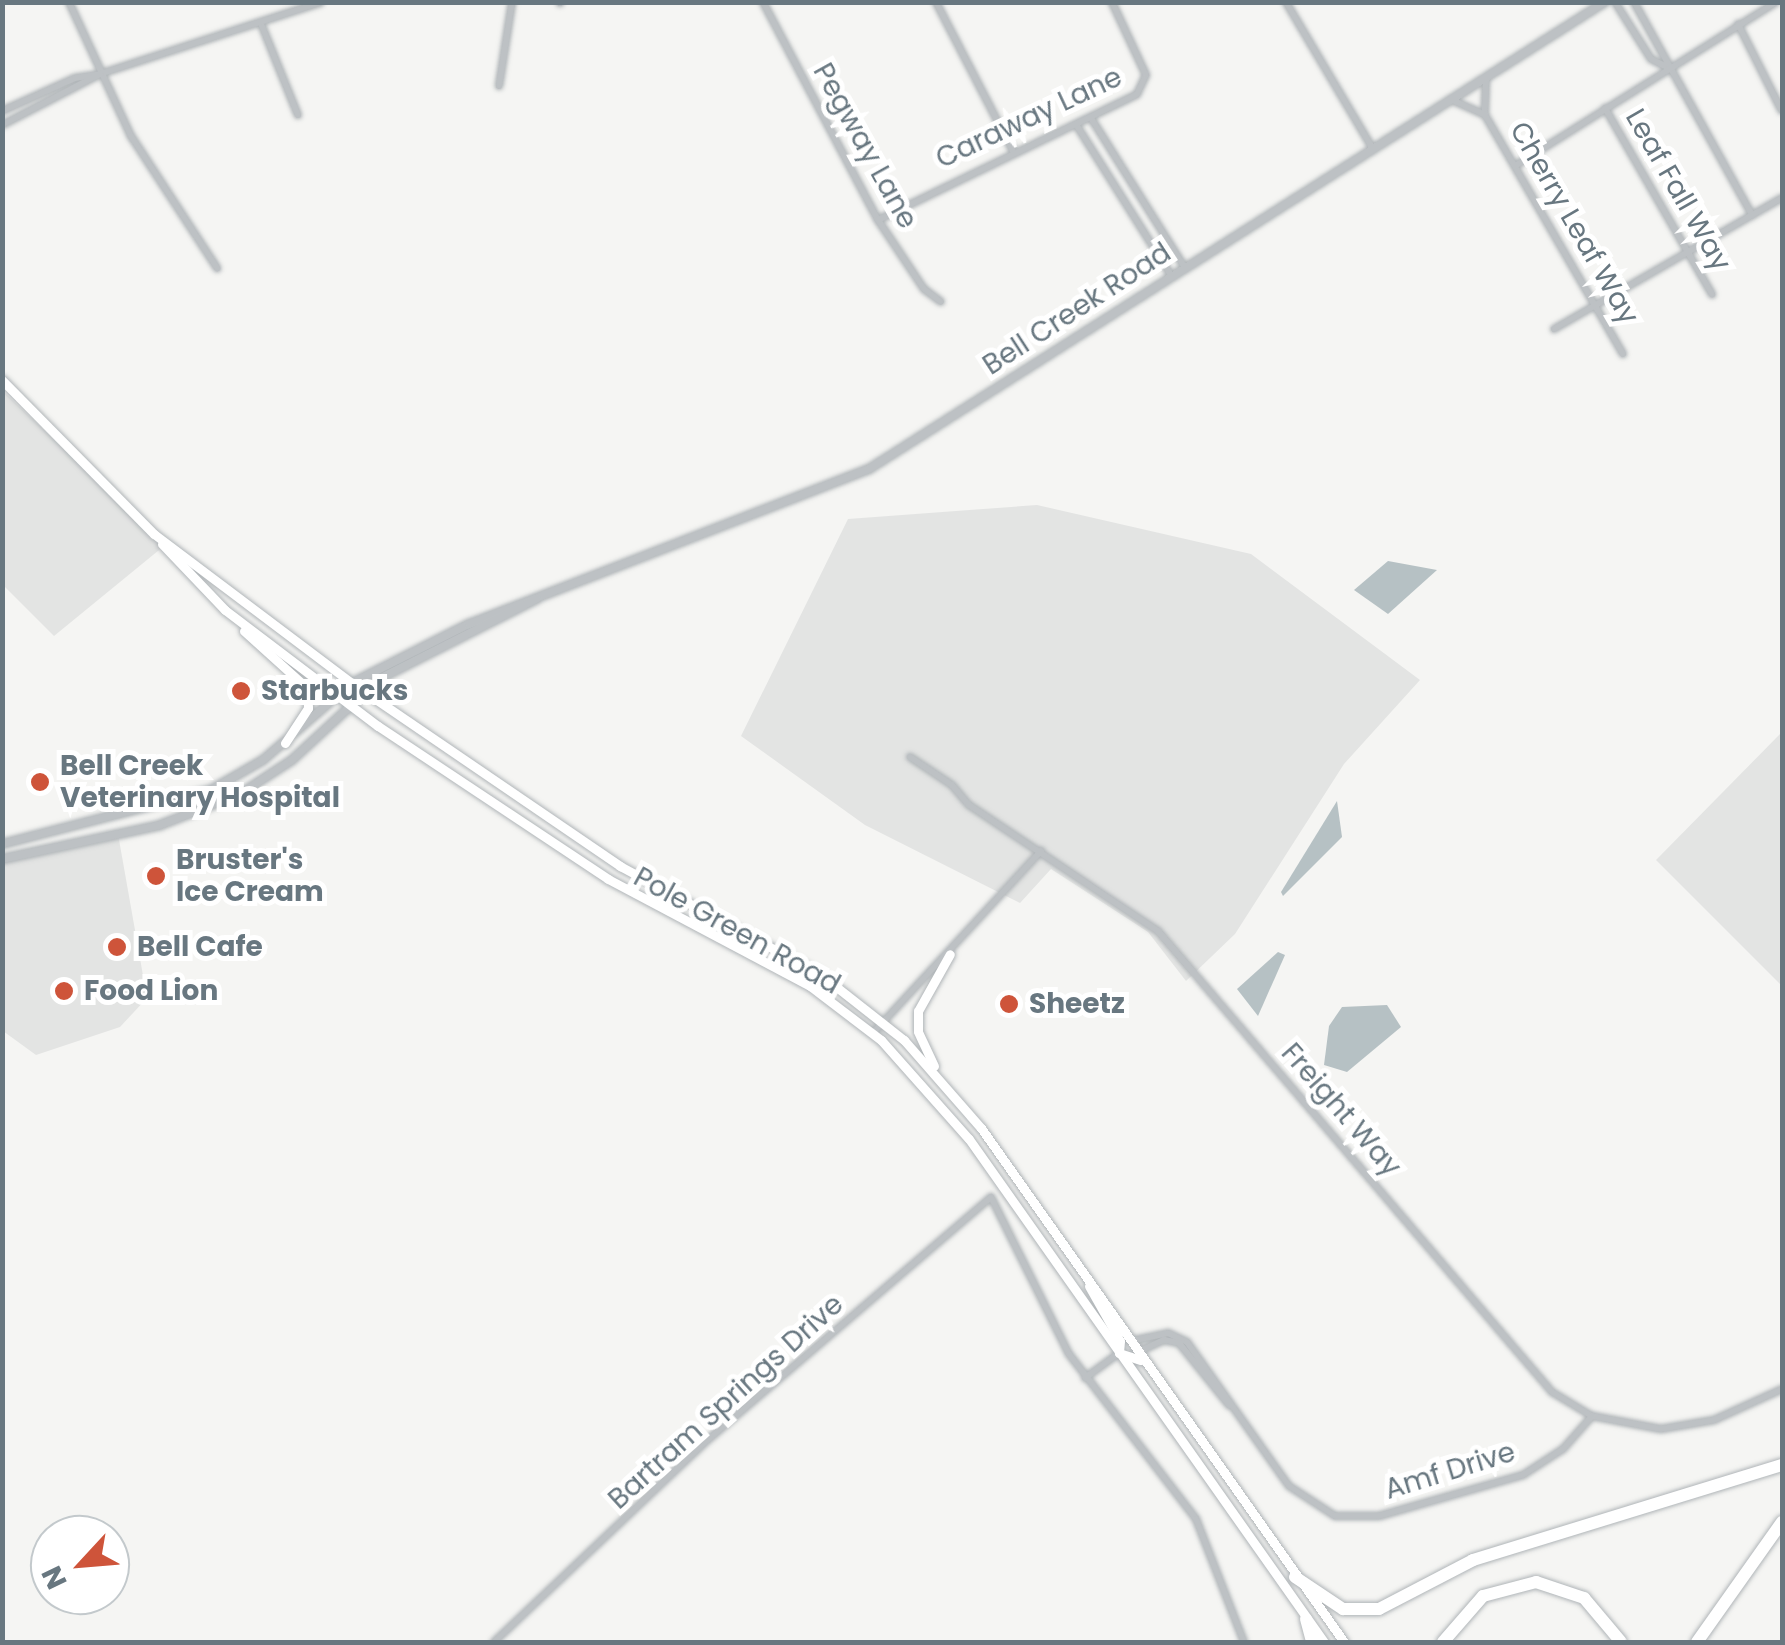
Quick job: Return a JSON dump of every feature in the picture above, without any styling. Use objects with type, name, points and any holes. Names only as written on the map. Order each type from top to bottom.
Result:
[{"type":"highway","points":[[1295,1577],[1343,1609],[1379,1609],[1473,1560],[1782,1466]]},
{"type":"highway","points":[[1698,1642],[1782,1522]]},
{"type":"highway","points":[[1444,1642],[1483,1596],[1536,1582],[1584,1598],[1620,1642]]},
{"type":"highway","points":[[1306,1619],[1312,1642]]},
{"type":"main road","name":"Pole Green Road","points":[[2,380],[225,610],[335,696],[592,869],[797,978],[873,1033],[950,1114],[1324,1642]]},
{"type":"main road","name":"Pole Green Road","points":[[154,534],[352,683],[618,864],[806,965],[884,1022],[944,1081],[1344,1642]]},
{"type":"main road","points":[[225,610],[306,688],[308,708],[284,744]]},
{"type":"main road","points":[[944,1081],[922,1044],[918,1020],[923,997],[950,954]]},
{"type":"main road","points":[[1087,1280],[1120,1342],[1119,1353],[1141,1356]]},
{"type":"street","points":[[69,2],[100,74],[152,172],[217,268]]},
{"type":"street","points":[[2,111],[75,78],[262,26],[321,2]]},
{"type":"street","points":[[499,86],[512,2]]},
{"type":"street","name":"Pegway Lane","points":[[763,2],[878,220],[924,289],[941,302]]},
{"type":"street","points":[[936,2],[1014,153]]},
{"type":"street","name":"Caraway Lane","points":[[878,220],[1077,126],[1145,84],[1141,61],[1112,2]]},
{"type":"street","points":[[1286,2],[1373,148]]},
{"type":"street","name":"Bell Creek Road","points":[[2,844],[182,801],[238,776],[284,744],[352,683],[544,595],[870,469],[1605,2]]},
{"type":"street","points":[[1615,2],[1651,59],[1668,68]]},
{"type":"street","points":[[1634,2],[1665,50],[1668,68],[1752,216]]},
{"type":"street","points":[[1515,166],[1776,2]]},
{"type":"street","points":[[1738,24],[1782,111]]},
{"type":"street","points":[[262,26],[298,115]]},
{"type":"street","points":[[2,126],[100,74]]},
{"type":"street","name":"Cherry Leaf Way","points":[[1486,77],[1485,115],[1624,354]]},
{"type":"street","name":"Cherry Leaf Way","points":[[1451,99],[1485,115]]},
{"type":"street","name":"Leaf Fall Way","points":[[1605,108],[1712,294]]},
{"type":"street","points":[[1091,118],[1184,266]]},
{"type":"street","points":[[1077,126],[1171,275]]},
{"type":"street","points":[[1554,329],[1782,198]]},
{"type":"street","name":"Bell Creek Road","points":[[2,859],[213,808],[276,773],[364,691],[544,595]]},
{"type":"street","name":"Freight Way","points":[[910,757],[1158,931],[1532,1374],[1592,1416]]},
{"type":"street","points":[[873,1033],[1041,851]]},
{"type":"street","name":"Bartram Springs Drive","points":[[494,1642],[547,1599],[710,1438],[991,1197],[1085,1378]]},
{"type":"street","name":"Amf Drive","points":[[1130,1342],[1161,1333],[1187,1342],[1254,1438]]},
{"type":"street","name":"Amf Drive","points":[[1141,1356],[1164,1340],[1185,1347],[1312,1507],[1360,1518],[1523,1475],[1563,1449],[1592,1416]]},
{"type":"street","points":[[1119,1353],[1085,1378],[1182,1496],[1244,1642]]},
{"type":"street","points":[[1592,1416],[1647,1429],[1685,1427],[1782,1389]]},
{"type":"shaded area","points":[[2,390],[164,546],[54,636],[3,585]]},
{"type":"shaded area","points":[[1037,505],[1251,554],[1420,680],[1344,764],[1235,934],[1186,981],[1148,932],[1051,869],[1020,903],[865,825],[741,736],[848,519]]},
{"type":"shaded area","points":[[1388,561],[1437,570],[1388,614],[1354,590]]},
{"type":"shaded area","points":[[1782,732],[1782,986],[1656,860]]},
{"type":"shaded area","points":[[1337,801],[1342,837],[1283,896],[1281,892]]},
{"type":"shaded area","points":[[118,834],[147,998],[120,1027],[36,1055],[3,1031],[2,859]]},
{"type":"shaded area","points":[[1278,952],[1285,955],[1258,1016],[1237,989]]},
{"type":"shaded area","points":[[1387,1005],[1401,1027],[1347,1072],[1324,1065],[1329,1026],[1342,1007]]},
{"type":"place","name":"Starbucks","points":[[241,691]]},
{"type":"place","name":"Bell Creek Veterinary Hospital","points":[[40,782]]},
{"type":"place","name":"Bruster's Ice Cream","points":[[156,876]]},
{"type":"place","name":"Bell Cafe","points":[[117,947]]},
{"type":"place","name":"Food Lion","points":[[64,991]]},
{"type":"place","name":"Sheetz","points":[[1009,1004]]}]
